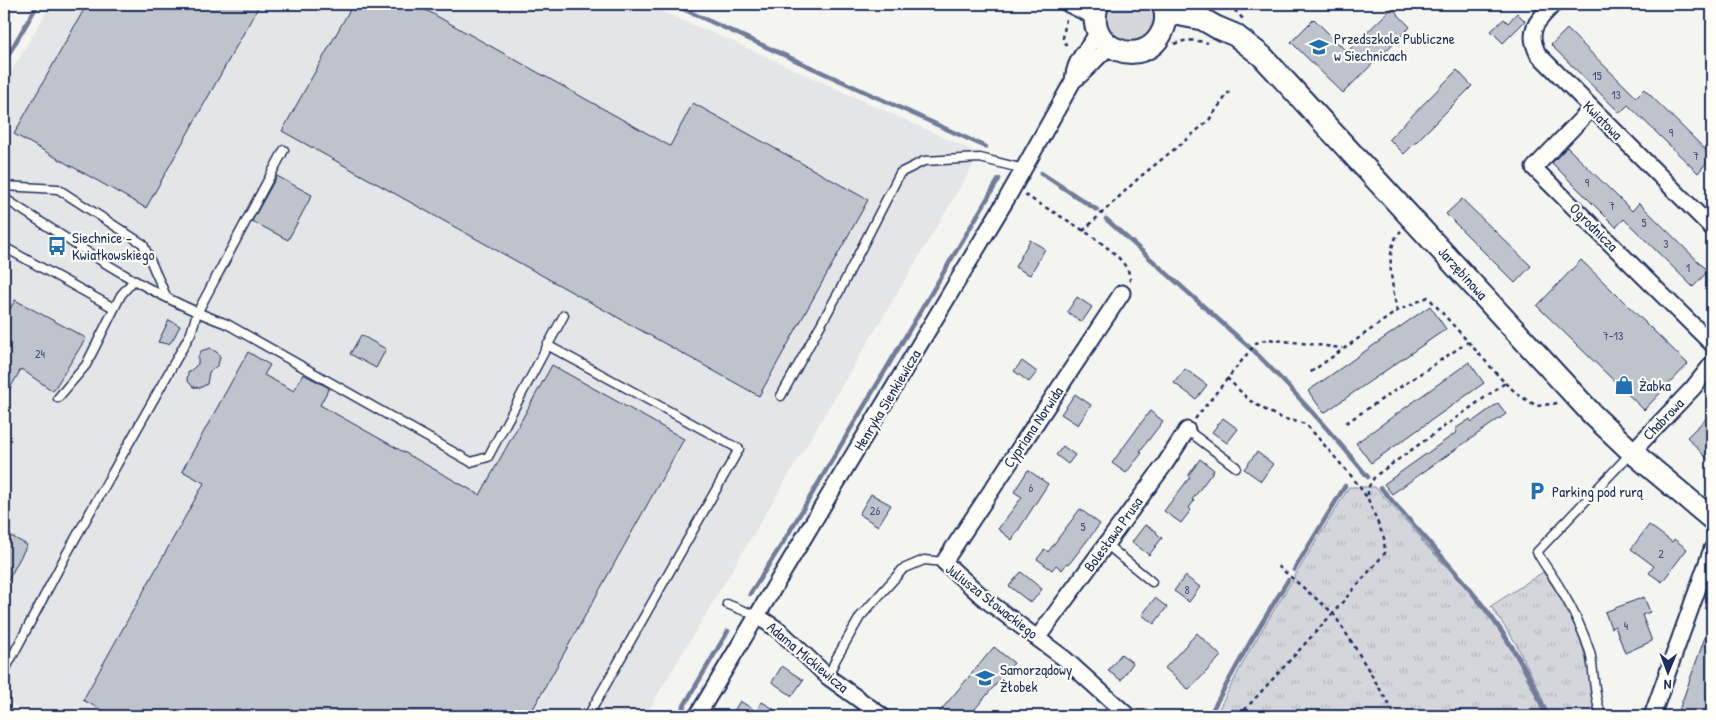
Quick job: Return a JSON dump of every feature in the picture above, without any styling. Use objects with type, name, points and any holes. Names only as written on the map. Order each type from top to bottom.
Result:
[{"type":"street","name":"Kwiatowa","points":[[1554,4],[1545,13],[1531,36],[1538,54],[1712,228]]},
{"type":"street","points":[[1067,10],[1100,25],[1121,52],[1132,53],[1153,45],[1160,36],[1164,13]]},
{"type":"street","name":"Jarzębinowa","points":[[1164,13],[1202,19],[1235,35],[1262,56],[1414,219],[1592,415],[1632,452],[1712,519]]},
{"type":"street","name":"Henryka Sienkiewicza","points":[[697,716],[1013,188],[1073,81],[1084,73],[1093,61],[1100,25]]},
{"type":"street","name":"Ogrodnicza","points":[[1591,109],[1534,168],[1712,344]]},
{"type":"street","name":"Cypriana Norwida","points":[[944,562],[1122,292]]},
{"type":"street","name":"Chabrowa","points":[[1632,452],[1693,388],[1712,364]]},
{"type":"street","name":"Bolesława Prusa","points":[[1038,637],[1165,464],[1187,430]]},
{"type":"street","points":[[1652,716],[1712,549]]},
{"type":"street","name":"Juliusza Słowackiego","points":[[944,562],[986,600],[1065,659],[1128,716]]},
{"type":"street","name":"Adama Mickiewicza","points":[[757,616],[780,632],[828,677],[882,716]]},
{"type":"lane","points":[[4,672],[71,547],[191,333],[197,314],[284,150]]},
{"type":"lane","points":[[781,396],[840,290],[900,173],[924,160],[980,158],[1024,169]]},
{"type":"lane","points":[[4,186],[58,189],[143,244],[166,296]]},
{"type":"lane","points":[[4,198],[134,280],[197,314],[227,324],[471,462],[488,457],[564,315]]},
{"type":"lane","points":[[4,247],[114,308]]},
{"type":"lane","points":[[58,398],[86,365],[121,295],[134,280]]},
{"type":"lane","points":[[547,345],[739,449],[588,716]]},
{"type":"lane","points":[[1187,430],[1236,467]]},
{"type":"lane","points":[[1604,716],[1601,713],[1597,696],[1589,652],[1576,618],[1560,587],[1537,552],[1632,452]]},
{"type":"lane","points":[[1105,544],[1152,582]]},
{"type":"lane","name":"Juliusza Słowackiego","points":[[828,677],[860,617],[903,569],[924,560],[944,562]]},
{"type":"lane","points":[[727,604],[757,616]]},
{"type":"path","points":[[1067,10],[1063,38],[1069,50]]},
{"type":"path","points":[[1084,231],[1140,176],[1209,120],[1229,92]]},
{"type":"path","points":[[1013,188],[1084,231],[1104,245],[1122,262],[1128,270],[1130,280],[1122,292]]},
{"type":"path","points":[[1397,311],[1390,270],[1395,237],[1414,219]]},
{"type":"path","points":[[1308,374],[1397,311],[1428,297],[1505,383],[1520,396],[1537,406],[1559,402],[1570,392]]},
{"type":"path","points":[[1187,430],[1256,343],[1268,339],[1343,348]]},
{"type":"path","points":[[1346,423],[1468,342]]},
{"type":"path","points":[[1227,378],[1249,400],[1267,412],[1281,418],[1306,424],[1353,478],[1368,500],[1384,538],[1385,553],[1333,614],[1239,716]]},
{"type":"path","points":[[1368,500],[1368,488],[1375,476],[1505,383]]},
{"type":"path","points":[[1278,566],[1333,614],[1354,644],[1396,716]]},
{"type":"shaded area","points":[[51,4],[643,4],[734,42],[980,154],[645,716],[32,716],[4,700],[4,84]]},
{"type":"green space","points":[[1108,4],[1152,4],[1155,19],[1153,27],[1144,41],[1121,43],[1105,27]]},
{"type":"green space","points":[[1349,487],[1375,487],[1471,594],[1513,652],[1530,683],[1544,716],[1215,716],[1251,648]]},
{"type":"green space","points":[[1543,572],[1564,604],[1580,638],[1596,716],[1549,716],[1538,688],[1515,642],[1491,606]]},
{"type":"water","points":[[1424,537],[1461,579],[1494,621],[1523,666],[1547,716],[1544,716],[1526,676],[1494,623],[1470,593],[1421,540]]},
{"type":"building","points":[[87,4],[260,4],[146,208],[14,134]]},
{"type":"building","points":[[353,4],[415,4],[670,146],[693,103],[868,200],[759,396],[282,131]]},
{"type":"building","name":"Przedszkole Publiczne w Siechnicach","points":[[1392,8],[1410,27],[1343,93],[1291,42],[1314,19],[1347,52]]},
{"type":"building","points":[[1517,13],[1525,21],[1503,43],[1491,31],[1504,19],[1508,23]]},
{"type":"building","points":[[1567,29],[1636,97],[1644,89],[1712,156],[1698,173],[1628,105],[1620,113],[1551,45]]},
{"type":"building","points":[[1457,70],[1472,86],[1404,154],[1389,139]]},
{"type":"building","points":[[1567,147],[1632,211],[1639,203],[1708,271],[1693,287],[1624,219],[1616,227],[1552,163]]},
{"type":"building","points":[[277,176],[312,195],[288,240],[252,221]]},
{"type":"building","points":[[1462,199],[1531,266],[1515,283],[1446,214]]},
{"type":"building","points":[[1030,240],[1045,249],[1030,275],[1015,267]]},
{"type":"building","points":[[1581,260],[1688,364],[1644,410],[1537,306]]},
{"type":"building","points":[[1077,297],[1092,307],[1082,322],[1067,312]]},
{"type":"building","points":[[15,300],[86,338],[53,391],[21,369],[4,399],[4,320]]},
{"type":"building","points":[[1430,306],[1446,329],[1324,413],[1308,391]]},
{"type":"building","points":[[169,320],[180,326],[170,343],[158,342]]},
{"type":"building","points":[[361,335],[386,349],[376,368],[350,354]]},
{"type":"building","points":[[210,348],[218,353],[220,357],[218,365],[209,372],[207,384],[200,388],[193,387],[187,380],[188,373],[198,364],[198,357],[201,351]]},
{"type":"building","points":[[248,352],[270,365],[264,375],[294,391],[303,374],[329,388],[320,405],[480,495],[552,365],[684,439],[529,716],[113,716],[83,700],[204,483],[182,471]]},
{"type":"building","points":[[1022,361],[1037,372],[1029,382],[1014,371]]},
{"type":"building","points":[[1469,362],[1484,383],[1371,463],[1356,443]]},
{"type":"building","points":[[1185,369],[1207,385],[1196,399],[1174,383]]},
{"type":"building","points":[[1075,394],[1091,405],[1078,425],[1061,414]]},
{"type":"building","points":[[1498,403],[1506,414],[1392,494],[1384,484],[1457,432],[1455,429],[1470,419],[1472,422]]},
{"type":"building","points":[[1150,411],[1163,421],[1126,473],[1112,463]]},
{"type":"building","points":[[1712,413],[1712,464],[1687,437]]},
{"type":"building","points":[[1223,418],[1238,429],[1227,443],[1212,432]]},
{"type":"building","points":[[1063,446],[1075,455],[1068,464],[1056,455]]},
{"type":"building","points":[[1257,452],[1273,464],[1261,481],[1244,469]]},
{"type":"building","points":[[1200,459],[1214,470],[1192,500],[1194,501],[1189,508],[1191,510],[1181,523],[1164,511],[1190,477],[1188,476]]},
{"type":"building","points":[[1028,470],[1048,484],[1012,540],[998,529],[1022,497],[1014,492]]},
{"type":"building","points":[[871,494],[891,505],[878,526],[859,514]]},
{"type":"building","points":[[1080,509],[1100,524],[1069,564],[1067,563],[1062,570],[1056,565],[1052,570],[1037,559],[1045,549],[1048,552]]},
{"type":"building","points":[[1145,525],[1156,531],[1162,538],[1149,555],[1132,542]]},
{"type":"building","points":[[1649,525],[1672,542],[1674,539],[1687,549],[1662,582],[1649,573],[1654,566],[1631,549]]},
{"type":"building","points":[[4,532],[27,545],[4,588]]},
{"type":"building","points":[[1021,572],[1042,589],[1031,603],[1009,586]]},
{"type":"building","points":[[1185,576],[1200,587],[1189,602],[1174,591]]},
{"type":"building","points":[[1644,597],[1650,612],[1642,615],[1652,641],[1625,653],[1615,626],[1611,628],[1605,612]]},
{"type":"building","points":[[1155,598],[1167,607],[1154,624],[1142,615]]},
{"type":"building","points":[[1710,623],[1712,623],[1712,692],[1704,716],[1677,716]]},
{"type":"building","points":[[1197,633],[1221,656],[1189,690],[1165,668]]},
{"type":"building","name":"Samorządowy Żłobek","points":[[994,647],[1014,663],[969,716],[936,716]]},
{"type":"building","points":[[1121,654],[1133,663],[1121,680],[1108,671]]},
{"type":"building","points":[[782,666],[803,680],[792,696],[772,682]]},
{"type":"building","points":[[740,701],[756,711],[762,702],[785,716],[731,716]]},
{"type":"waterway","points":[[4,62],[38,4]]},
{"type":"waterway","points":[[672,4],[986,147]]},
{"type":"waterway","points":[[1041,173],[1097,210]]},
{"type":"waterway","points":[[750,594],[784,541],[999,179]]},
{"type":"waterway","points":[[1106,219],[1249,347]]},
{"type":"waterway","points":[[1253,350],[1341,444],[1368,477]]},
{"type":"waterway","points":[[1294,570],[1345,486]]},
{"type":"waterway","points":[[1381,488],[1452,568],[1496,623],[1533,683],[1547,716]]},
{"type":"waterway","points":[[1209,716],[1249,644],[1288,580]]},
{"type":"waterway","points":[[678,716],[728,631]]},
{"type":"place","name":"Przedszkole Publiczne w Siechnicach","points":[[1319,47]]},
{"type":"place","name":"Siechnice – Kwiatkowskiego","points":[[57,246]]},
{"type":"place","name":"Żabka","points":[[1624,385]]},
{"type":"place","name":"Parking pod rurą","points":[[1537,491]]},
{"type":"place","name":"Samorządowy Żłobek","points":[[985,678]]}]
